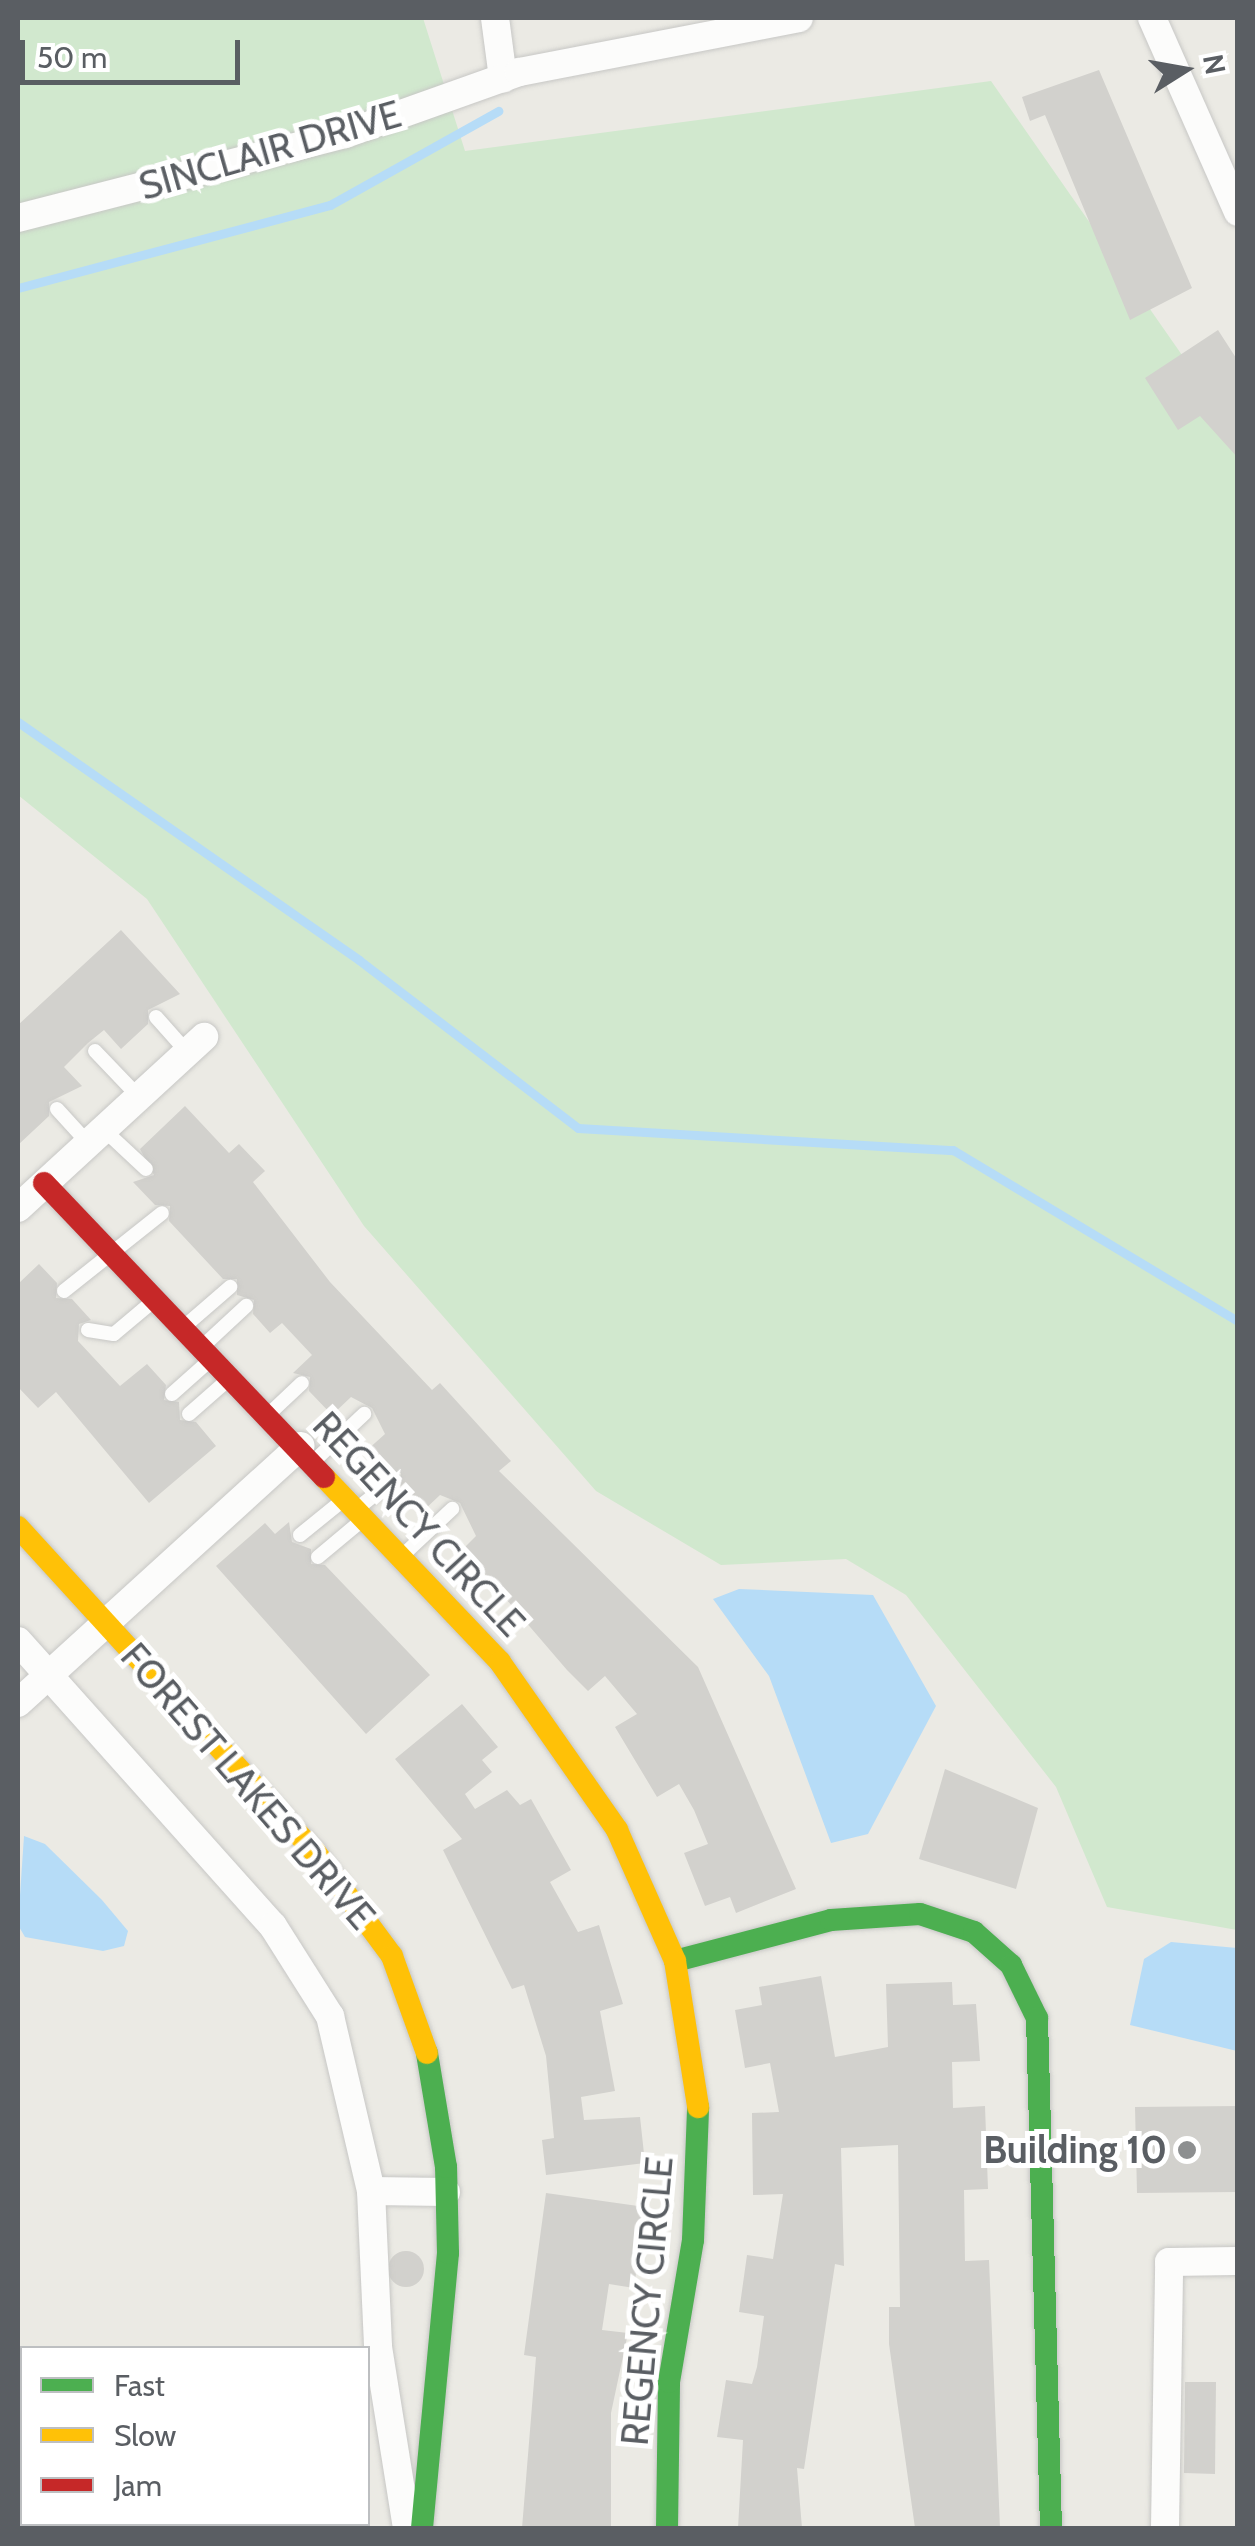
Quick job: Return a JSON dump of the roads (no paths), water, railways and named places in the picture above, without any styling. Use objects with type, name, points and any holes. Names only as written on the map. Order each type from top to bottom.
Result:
[{"type":"street","points":[[495,18],[511,75]]},
{"type":"street","name":"SINCLAIR DRIVE","points":[[18,218],[345,134],[511,75],[798,18]]},
{"type":"street","points":[[1152,18],[1238,212]]},
{"type":"street","points":[[25,1193],[196,1045]]},
{"type":"street","name":"REGENCY CIRCLE","points":[[25,1193],[112,1253],[402,1556],[500,1662],[617,1830],[676,1962],[698,2094],[694,2240],[669,2382],[667,2528]]},
{"type":"street","points":[[18,1704],[307,1454]]},
{"type":"street","name":"FOREST LAKES DRIVE","points":[[18,1527],[315,1852],[392,1956],[424,2038],[446,2192],[422,2528]]},
{"type":"street","name":"FOREST LAKES DRIVE","points":[[18,1640],[301,1964],[348,2068],[371,2190],[378,2347],[407,2528]]},
{"type":"street","points":[[676,1962],[831,1920],[920,1914],[974,1932],[1011,1965],[1038,2018],[1051,2528]]},
{"type":"street","points":[[371,2190],[446,2192]]},
{"type":"street","points":[[1164,2528],[1168,2262],[1238,2261]]},
{"type":"lane","points":[[156,1017],[196,1045]]},
{"type":"lane","points":[[96,1051],[136,1095]]},
{"type":"lane","points":[[57,1109],[146,1169]]},
{"type":"lane","points":[[64,1290],[162,1213]]},
{"type":"lane","points":[[184,1327],[230,1286]]},
{"type":"lane","points":[[88,1330],[114,1334],[156,1299]]},
{"type":"lane","points":[[172,1394],[246,1306]]},
{"type":"lane","points":[[189,1414],[232,1376]]},
{"type":"lane","points":[[269,1414],[302,1383]]},
{"type":"lane","points":[[307,1454],[364,1414]]},
{"type":"lane","points":[[300,1536],[357,1508],[393,1480]]},
{"type":"lane","points":[[318,1557],[357,1508]]},
{"type":"lane","points":[[402,1556],[452,1509]]},
{"type":"water","points":[[739,1589],[873,1595],[936,1706],[868,1834],[831,1843],[769,1676],[713,1599]]},
{"type":"water","points":[[24,1836],[45,1844],[102,1900],[128,1931],[124,1946],[103,1951],[25,1937],[18,1925]]},
{"type":"water","points":[[1171,1942],[1237,1948],[1237,2051],[1130,2025],[1144,1959]]},
{"type":"waterway","points":[[18,288],[330,205],[498,111]]},
{"type":"waterway","points":[[18,722],[359,960],[578,1128],[953,1150],[1238,1321]]},
{"type":"place","name":"Building 10","points":[[1187,2150]]}]
